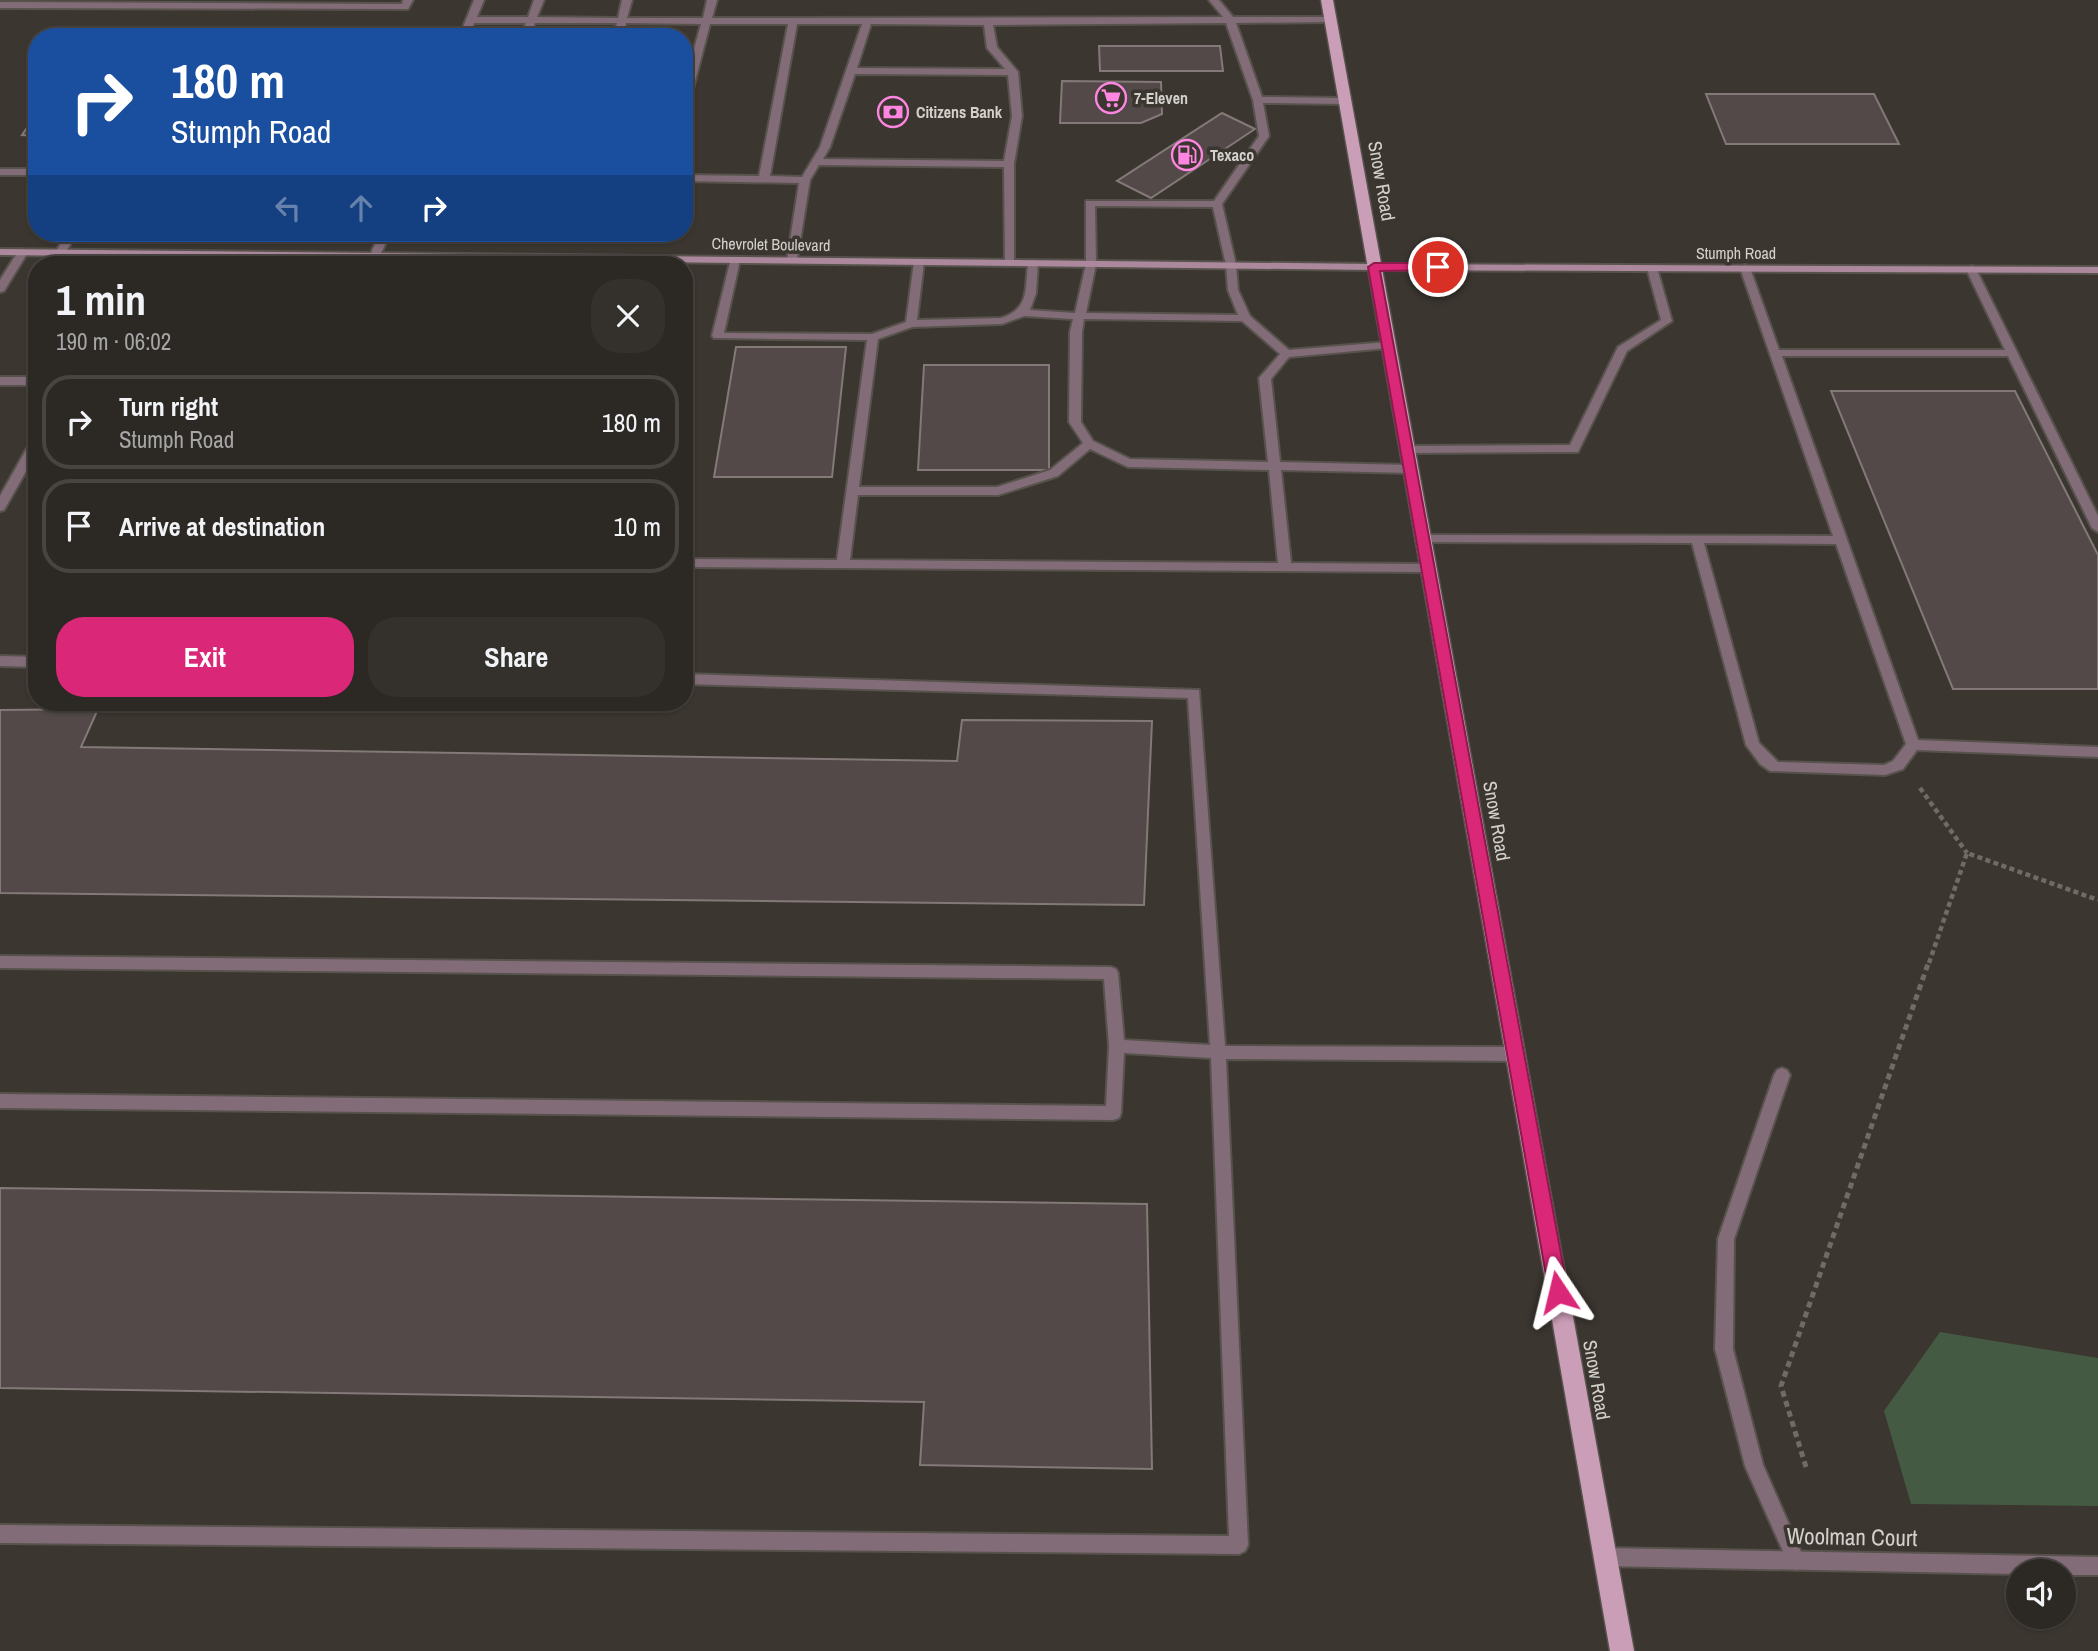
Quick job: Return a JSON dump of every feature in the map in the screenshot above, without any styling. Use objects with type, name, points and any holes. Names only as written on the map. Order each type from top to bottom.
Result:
[{"type":"main road","name":"Snow Road","points":[[1326,0],[1622,1651]]},
{"type":"main road","name":"Chevrolet Boulevard","points":[[0,252],[214,256]]},
{"type":"main road","name":"Chevrolet Boulevard","points":[[693,260],[1374,267]]},
{"type":"main road","name":"Stumph Road","points":[[1374,267],[2098,270]]},
{"type":"street","points":[[0,5],[405,7],[408,0]]},
{"type":"street","points":[[467,28],[478,0]]},
{"type":"street","points":[[528,28],[540,0]]},
{"type":"street","points":[[620,28],[627,0]]},
{"type":"street","points":[[693,71],[712,0]]},
{"type":"street","points":[[1214,0],[1230,20],[1258,100],[1264,136],[1217,204],[1231,265],[1233,290],[1245,318],[1286,354]]},
{"type":"street","points":[[470,20],[988,22],[1330,19]]},
{"type":"street","points":[[764,179],[793,21]]},
{"type":"street","points":[[792,260],[805,180],[818,162],[868,21]]},
{"type":"street","points":[[988,22],[992,48],[1013,72],[1017,116],[1009,164],[1010,263]]},
{"type":"street","points":[[851,71],[1013,72]]},
{"type":"street","points":[[1258,100],[1345,102]]},
{"type":"street","points":[[818,162],[1009,164]]},
{"type":"street","points":[[0,172],[28,172]]},
{"type":"street","points":[[693,178],[805,180]]},
{"type":"street","points":[[1217,204],[1090,203],[1091,264],[1077,316],[1075,422],[1090,444],[1128,463],[1410,469]]},
{"type":"street","points":[[60,253],[67,242]]},
{"type":"street","points":[[0,289],[23,252]]},
{"type":"street","points":[[735,260],[718,336],[873,337],[911,324],[1002,321],[1025,313],[1245,318]]},
{"type":"street","points":[[911,324],[919,262]]},
{"type":"street","points":[[1025,313],[1033,263]]},
{"type":"street","points":[[1407,450],[1574,449],[1622,349],[1667,321],[1652,268]]},
{"type":"street","points":[[1745,268],[1913,745]]},
{"type":"street","points":[[1971,270],[2098,528]]},
{"type":"street","points":[[843,564],[873,337]]},
{"type":"street","points":[[1284,567],[1265,378],[1286,354],[1388,345]]},
{"type":"street","points":[[1775,354],[2012,353]]},
{"type":"street","points":[[0,381],[28,381]]},
{"type":"street","points":[[852,491],[998,491],[1054,472],[1090,444]]},
{"type":"street","points":[[0,507],[28,456]]},
{"type":"street","points":[[1422,539],[1841,540]]},
{"type":"street","points":[[1697,539],[1753,745],[1765,760],[1774,767],[1885,770],[1898,765],[1913,745]]},
{"type":"street","points":[[693,563],[1428,568]]},
{"type":"street","points":[[0,660],[28,662]]},
{"type":"street","points":[[0,1534],[1239,1545],[1218,1052],[1194,692],[693,679]]},
{"type":"street","points":[[1913,745],[2098,752]]},
{"type":"street","points":[[0,962],[1111,973],[1117,1046],[1113,1113],[0,1101]]},
{"type":"street","points":[[1117,1046],[1218,1052],[1516,1054]]},
{"type":"street","points":[[1782,1075],[1726,1239],[1724,1349],[1754,1466],[1796,1561]]},
{"type":"street","name":"Woolman Court","points":[[1606,1557],[2098,1566]]},
{"type":"path","points":[[1898,765],[1922,790],[1967,853],[2098,900]]},
{"type":"path","points":[[1806,1467],[1781,1385],[1967,853]]},
{"type":"green space","points":[[1940,1332],[2098,1358],[2098,1506],[1911,1504],[1884,1411]]},
{"type":"building","points":[[1099,46],[1220,46],[1223,71],[1100,71]]},
{"type":"building","name":"7-Eleven","points":[[1062,81],[1161,82],[1162,114],[1141,123],[1060,123]]},
{"type":"building","points":[[1706,94],[1874,94],[1899,144],[1726,144]]},
{"type":"building","name":"Texaco","points":[[1222,113],[1255,129],[1151,198],[1117,181]]},
{"type":"building","points":[[736,347],[846,347],[832,477],[714,477]]},
{"type":"building","points":[[924,365],[1049,365],[1049,470],[918,470]]},
{"type":"building","points":[[1831,391],[2015,391],[2098,555],[2098,689],[1953,689]]},
{"type":"building","points":[[0,710],[97,711],[81,747],[957,761],[962,720],[1152,721],[1144,905],[0,893]]},
{"type":"building","points":[[0,1188],[1147,1204],[1152,1469],[920,1465],[924,1402],[0,1388]]},
{"type":"place","name":"7-Eleven","points":[[1111,98]]},
{"type":"place","name":"Citizens Bank","points":[[893,112]]},
{"type":"place","name":"Texaco","points":[[1187,155]]},
{"type":"route","points":[[1438,267],[1374,267],[1558,1292]]}]
